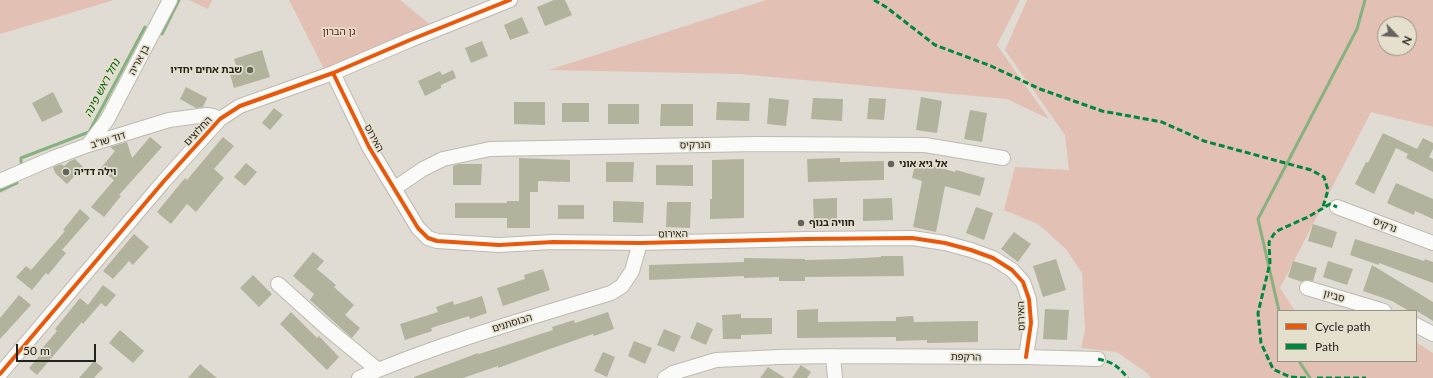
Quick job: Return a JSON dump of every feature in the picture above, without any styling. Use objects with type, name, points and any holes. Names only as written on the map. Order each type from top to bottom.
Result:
[{"type":"street","name":"בן אריה","points":[[88,146],[108,120],[170,0]]},
{"type":"street","name":"החלוצים","points":[[0,374],[188,154],[220,119],[240,106],[333,73],[510,0]]},
{"type":"street","name":"האירוס","points":[[333,73],[369,147],[418,228],[428,238],[448,243],[499,245],[553,242],[640,243],[912,238],[944,243],[971,250],[993,258],[1012,270],[1023,282],[1029,299],[1031,324],[1026,357]]},
{"type":"street","name":"דוד שו\"ב","points":[[0,181],[53,158],[169,120],[206,115],[220,119]]},
{"type":"street","points":[[108,120],[109,127],[114,131],[132,132]]},
{"type":"street","name":"הנרקיס","points":[[395,188],[423,169],[442,159],[490,149],[758,144],[925,145],[1003,158]]},
{"type":"street","name":"נרקיס","points":[[1337,207],[1433,243]]},
{"type":"street","name":"הבוסתנים","points":[[359,378],[399,361],[503,326],[611,293],[622,286],[632,271],[640,243]]},
{"type":"street","points":[[278,284],[328,329],[378,370]]},
{"type":"street","name":"סביון","points":[[1306,288],[1381,310]]},
{"type":"street","points":[[1417,326],[1433,334]]},
{"type":"street","points":[[833,356],[834,378]]},
{"type":"street","name":"הרקפת","points":[[665,378],[673,373],[716,360],[833,356],[1098,359]]},
{"type":"green space","points":[[0,0],[114,0],[0,34]]},
{"type":"green space","points":[[189,0],[212,0],[208,9]]},
{"type":"green space","name":"גן הברון","points":[[289,0],[400,0],[432,26],[325,71]]},
{"type":"green space","points":[[766,0],[1020,0],[997,45],[1049,119],[1007,99],[740,74],[549,70]]},
{"type":"green space","points":[[1027,0],[1433,0],[1433,127],[1371,112],[1280,288],[1294,310],[1277,310],[1277,362],[1417,362],[1417,343],[1433,353],[1433,378],[1151,378],[1147,373],[1117,352],[1081,348],[1085,330],[1082,273],[1066,249],[1038,224],[1004,210],[1015,167],[1069,170],[1065,135],[1005,50]]},
{"type":"building","points":[[554,0],[565,0],[572,15],[545,26],[537,7]]},
{"type":"building","points":[[522,17],[529,33],[510,40],[504,25]]},
{"type":"building","points":[[482,41],[488,56],[471,63],[465,48]]},
{"type":"building","name":"שבת אחים יחדיו","points":[[262,50],[270,77],[234,88],[229,71],[237,68],[234,59]]},
{"type":"building","points":[[453,70],[456,78],[441,85],[441,88],[425,96],[418,81],[440,71],[442,75]]},
{"type":"building","points":[[186,87],[207,98],[203,107],[196,108],[180,99]]},
{"type":"building","points":[[53,92],[63,112],[42,122],[32,103]]},
{"type":"building","points":[[921,97],[942,101],[937,133],[916,130]]},
{"type":"building","points":[[769,98],[789,100],[786,126],[767,124]]},
{"type":"building","points":[[813,98],[843,99],[842,121],[811,119]]},
{"type":"building","points":[[869,98],[886,99],[884,120],[867,119]]},
{"type":"building","points":[[514,102],[545,102],[545,125],[514,124]]},
{"type":"building","points":[[717,102],[750,103],[749,121],[716,120]]},
{"type":"building","points":[[562,103],[589,103],[589,122],[562,122]]},
{"type":"building","points":[[608,104],[639,104],[639,124],[608,124]]},
{"type":"building","points":[[661,104],[693,104],[693,126],[660,126]]},
{"type":"building","points":[[274,108],[283,115],[270,130],[262,123]]},
{"type":"building","points":[[970,110],[987,113],[982,142],[964,139]]},
{"type":"building","points":[[1383,133],[1417,149],[1423,138],[1433,143],[1433,149],[1429,157],[1433,159],[1433,172],[1406,158],[1408,154],[1396,148],[1374,194],[1355,184],[1366,162],[1368,163]]},
{"type":"building","points":[[150,137],[162,147],[119,195],[121,196],[104,217],[91,207],[114,180],[100,169],[115,151],[110,147],[127,142],[132,158]]},
{"type":"building","points":[[223,137],[234,146],[214,169],[224,178],[196,212],[187,204],[171,224],[157,212],[185,178],[187,180]]},
{"type":"building","points":[[519,158],[570,160],[570,182],[538,181],[538,192],[530,192],[530,228],[507,228],[507,218],[455,218],[455,203],[507,203],[507,201],[519,201]]},
{"type":"building","points":[[840,158],[840,162],[884,161],[884,180],[808,182],[807,159]]},
{"type":"building","name":"וילה דדיה","points":[[75,159],[83,167],[67,184],[55,173],[53,167],[61,164],[64,166]]},
{"type":"building","points":[[744,159],[744,218],[710,219],[710,199],[712,199],[712,160]]},
{"type":"building","points":[[916,161],[955,172],[956,170],[985,178],[980,196],[945,186],[936,232],[913,227],[922,181],[912,178]]},
{"type":"building","points":[[606,162],[634,162],[633,182],[606,182]]},
{"type":"building","points":[[246,163],[257,172],[245,186],[234,177]]},
{"type":"building","points":[[459,164],[482,164],[481,185],[453,185],[453,166]]},
{"type":"building","points":[[656,165],[693,165],[693,186],[656,185]]},
{"type":"building","points":[[1396,183],[1433,199],[1433,219],[1415,211],[1414,215],[1387,203]]},
{"type":"building","points":[[837,198],[837,224],[814,224],[813,199]]},
{"type":"building","points":[[892,198],[893,220],[863,221],[863,199]]},
{"type":"building","points":[[613,201],[644,202],[643,223],[613,222]]},
{"type":"building","points":[[667,202],[691,202],[690,228],[666,227]]},
{"type":"building","points":[[558,205],[584,205],[584,219],[558,219]]},
{"type":"building","points":[[976,207],[993,213],[984,240],[966,233]]},
{"type":"building","points":[[80,209],[90,218],[62,250],[66,253],[48,275],[46,273],[32,290],[16,277],[26,266],[31,270],[65,231],[63,230]]},
{"type":"building","points":[[1313,224],[1337,232],[1332,248],[1308,241]]},
{"type":"building","points":[[1014,232],[1031,244],[1018,262],[1001,249]]},
{"type":"building","points":[[134,234],[149,247],[133,265],[129,261],[113,279],[103,271]]},
{"type":"building","points":[[1355,239],[1424,261],[1425,259],[1433,262],[1433,283],[1379,263],[1379,265],[1350,255]]},
{"type":"building","points":[[313,252],[324,261],[317,269],[336,285],[334,287],[354,305],[345,315],[360,328],[352,338],[310,300],[314,294],[293,276]]},
{"type":"building","points":[[903,256],[904,276],[805,277],[805,281],[779,281],[779,277],[744,278],[744,276],[649,280],[649,265],[744,262],[744,258],[805,260]]},
{"type":"building","points":[[1056,259],[1066,290],[1043,297],[1033,266]]},
{"type":"building","points":[[1293,261],[1317,268],[1313,281],[1305,280],[1302,282],[1288,277]]},
{"type":"building","points":[[1328,261],[1353,269],[1347,285],[1323,277]]},
{"type":"building","points":[[1372,265],[1433,302],[1433,321],[1417,310],[1407,310],[1392,301],[1363,291]]},
{"type":"building","points":[[543,269],[550,290],[503,306],[497,288],[525,279],[524,275]]},
{"type":"building","points":[[253,275],[272,294],[259,307],[240,288]]},
{"type":"building","points":[[103,285],[116,295],[106,307],[101,303],[83,324],[82,322],[37,375],[29,368],[42,353],[40,351],[57,331],[55,329],[80,298],[88,305]]},
{"type":"building","points":[[19,295],[31,305],[0,339],[0,318]]},
{"type":"building","points":[[482,296],[487,313],[470,319],[469,316],[431,328],[432,331],[405,340],[400,324],[438,312],[436,307],[453,301],[454,305]]},
{"type":"building","points":[[818,309],[818,322],[896,321],[896,317],[913,316],[914,322],[978,321],[978,342],[927,343],[927,340],[896,341],[896,337],[797,338],[797,310]]},
{"type":"building","points":[[1045,309],[1069,310],[1067,340],[1043,339]]},
{"type":"building","points":[[291,312],[317,338],[319,336],[339,357],[327,370],[280,324]]},
{"type":"building","points":[[608,312],[614,329],[594,336],[593,334],[498,368],[498,366],[463,378],[414,378],[478,353],[479,354],[553,330],[552,327],[574,320],[575,323]]},
{"type":"building","points":[[741,314],[741,318],[772,318],[772,334],[741,335],[741,339],[723,339],[722,315]]},
{"type":"building","points":[[697,322],[713,329],[706,345],[690,338]]},
{"type":"building","points":[[664,329],[681,336],[674,352],[657,345]]},
{"type":"building","points":[[120,330],[144,351],[133,363],[109,343]]},
{"type":"building","points":[[634,341],[652,348],[645,364],[628,356]]},
{"type":"building","points":[[603,352],[615,357],[607,377],[594,371]]},
{"type":"building","points":[[94,361],[103,368],[94,378],[79,378]]},
{"type":"building","points":[[200,364],[217,378],[188,378]]},
{"type":"building","points":[[801,365],[811,372],[807,378],[792,378]]},
{"type":"building","points":[[768,367],[785,378],[760,378]]},
{"type":"waterway","name":"נחל ראש פינה","points":[[162,34],[179,0]]},
{"type":"waterway","points":[[1279,310],[1258,219],[1357,29],[1365,0]]},
{"type":"waterway","name":"נחל ראש פינה","points":[[21,163],[21,158],[89,132],[145,27]]},
{"type":"waterway","name":"נחל ראש פינה","points":[[0,191],[17,183]]},
{"type":"waterway","points":[[1300,362],[1310,378]]},
{"type":"marked path","points":[[874,0],[886,7],[935,45],[991,66],[1040,89],[1102,111],[1162,122],[1204,141],[1311,170],[1324,177],[1328,190],[1323,207]]},
{"type":"marked path","points":[[1306,378],[1290,377],[1273,369],[1261,343],[1258,313],[1270,263],[1269,242],[1274,234],[1279,230],[1308,217],[1330,204],[1337,207]]},
{"type":"marked path","points":[[1098,359],[1115,366],[1128,378]]},
{"type":"marked path","points":[[1317,378],[1366,378]]},
{"type":"cycle path","points":[[0,374],[164,181],[220,119],[240,106],[333,73],[510,0]]},
{"type":"cycle path","points":[[333,73],[369,147],[418,228],[428,238],[437,241],[499,245],[553,242],[640,243],[912,238],[945,243],[993,258],[1012,270],[1023,282],[1029,299],[1031,323],[1026,357]]},
{"type":"place","name":"שבת אחים יחדיו","points":[[250,70]]},
{"type":"place","name":"אל גיא אוני","points":[[891,164]]},
{"type":"place","name":"וילה דדיה","points":[[66,172]]},
{"type":"place","name":"חוויה בנוף","points":[[801,223]]}]
